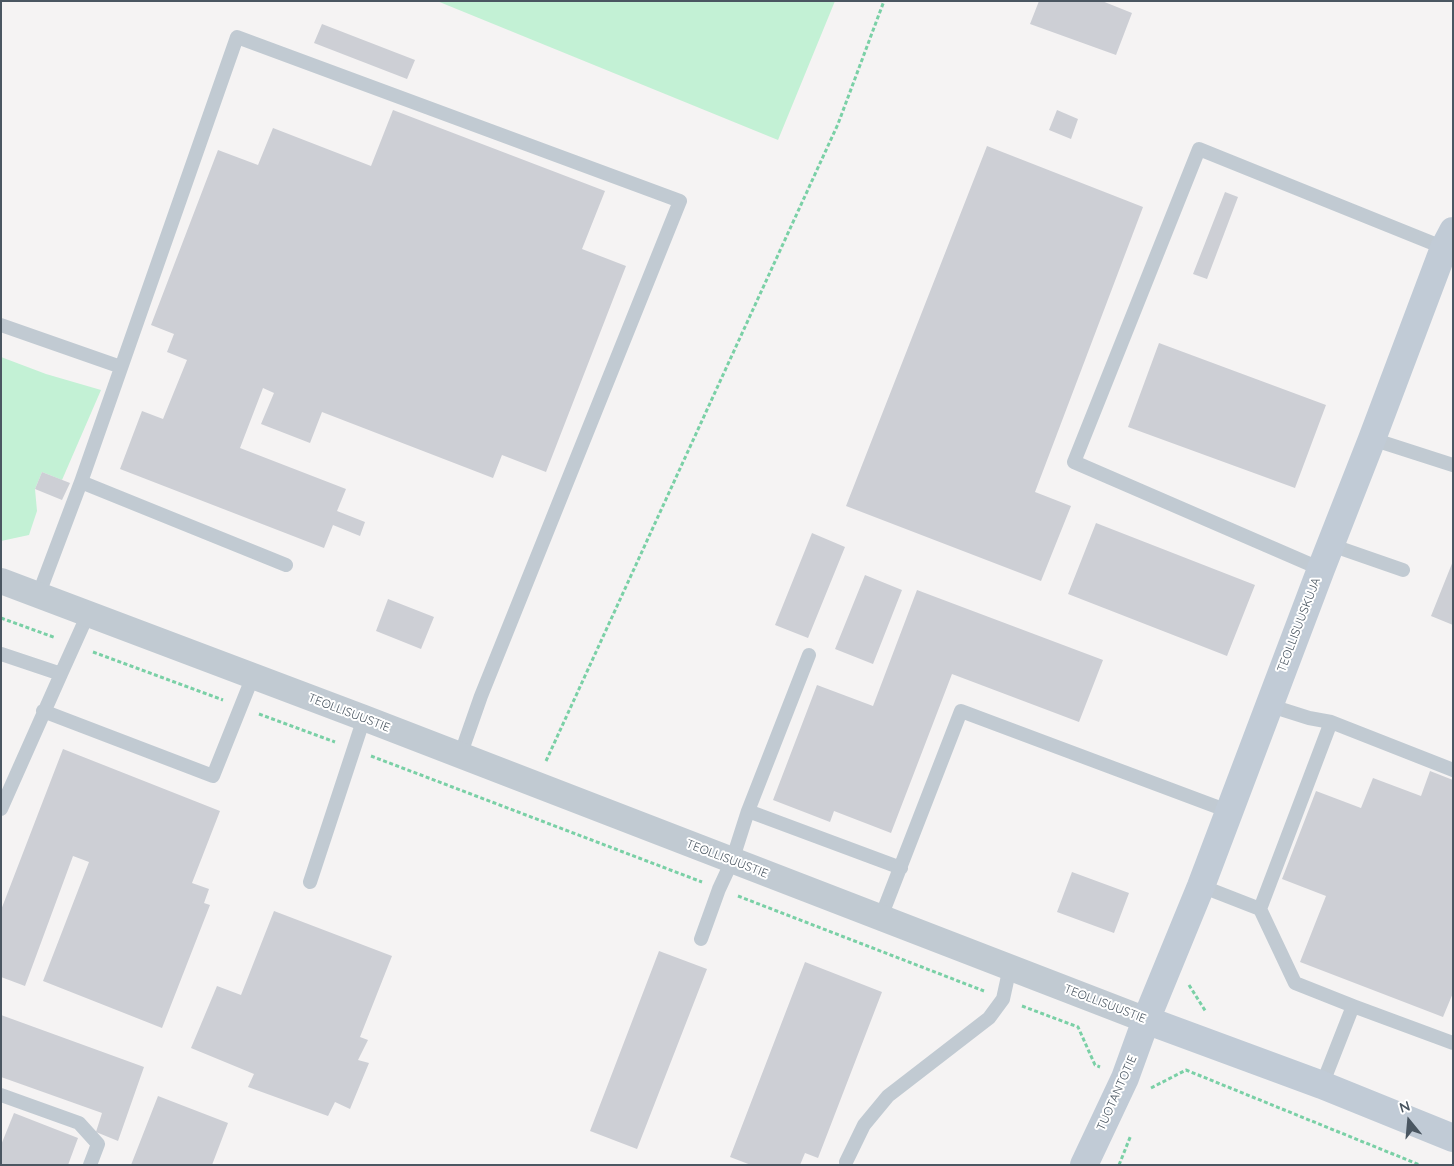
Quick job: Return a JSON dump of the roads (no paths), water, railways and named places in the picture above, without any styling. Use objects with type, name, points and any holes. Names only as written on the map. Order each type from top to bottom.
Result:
[{"type":"street","name":"TEOLLISUUSKUJA","points":[[1146,1020],[1201,886],[1268,705],[1450,243]]},
{"type":"street","name":"TEOLLISUUSTIE","points":[[1,582],[364,718],[1146,1020],[1322,1085],[1453,1138]]},
{"type":"street","name":"TUOTANTOTIE","points":[[1084,1165],[1125,1078],[1146,1020]]},
{"type":"lane","points":[[38,596],[81,482],[237,37],[680,201],[484,686],[460,756]]},
{"type":"lane","points":[[1403,570],[1326,557],[1074,462],[1199,149],[1450,243]]},
{"type":"lane","points":[[1,325],[121,368]]},
{"type":"lane","points":[[1372,439],[1453,465]]},
{"type":"lane","points":[[81,482],[286,565]]},
{"type":"lane","points":[[1,809],[88,614]]},
{"type":"lane","points":[[1,654],[61,674]]},
{"type":"lane","points":[[701,939],[718,889],[732,860],[748,810],[809,655]]},
{"type":"lane","points":[[44,711],[213,776],[253,676]]},
{"type":"lane","points":[[1268,705],[1309,718],[1331,722],[1453,770]]},
{"type":"lane","points":[[880,918],[961,711],[1228,811]]},
{"type":"lane","points":[[310,882],[364,718]]},
{"type":"lane","points":[[1260,909],[1331,722]]},
{"type":"lane","points":[[748,810],[901,868]]},
{"type":"lane","points":[[1201,886],[1260,909],[1295,983],[1453,1043]]},
{"type":"lane","points":[[846,1162],[864,1125],[888,1096],[989,1018],[1003,999],[1010,967]]},
{"type":"lane","points":[[1322,1085],[1353,1006]]},
{"type":"lane","points":[[1,1095],[79,1123],[98,1144],[90,1165]]}]
